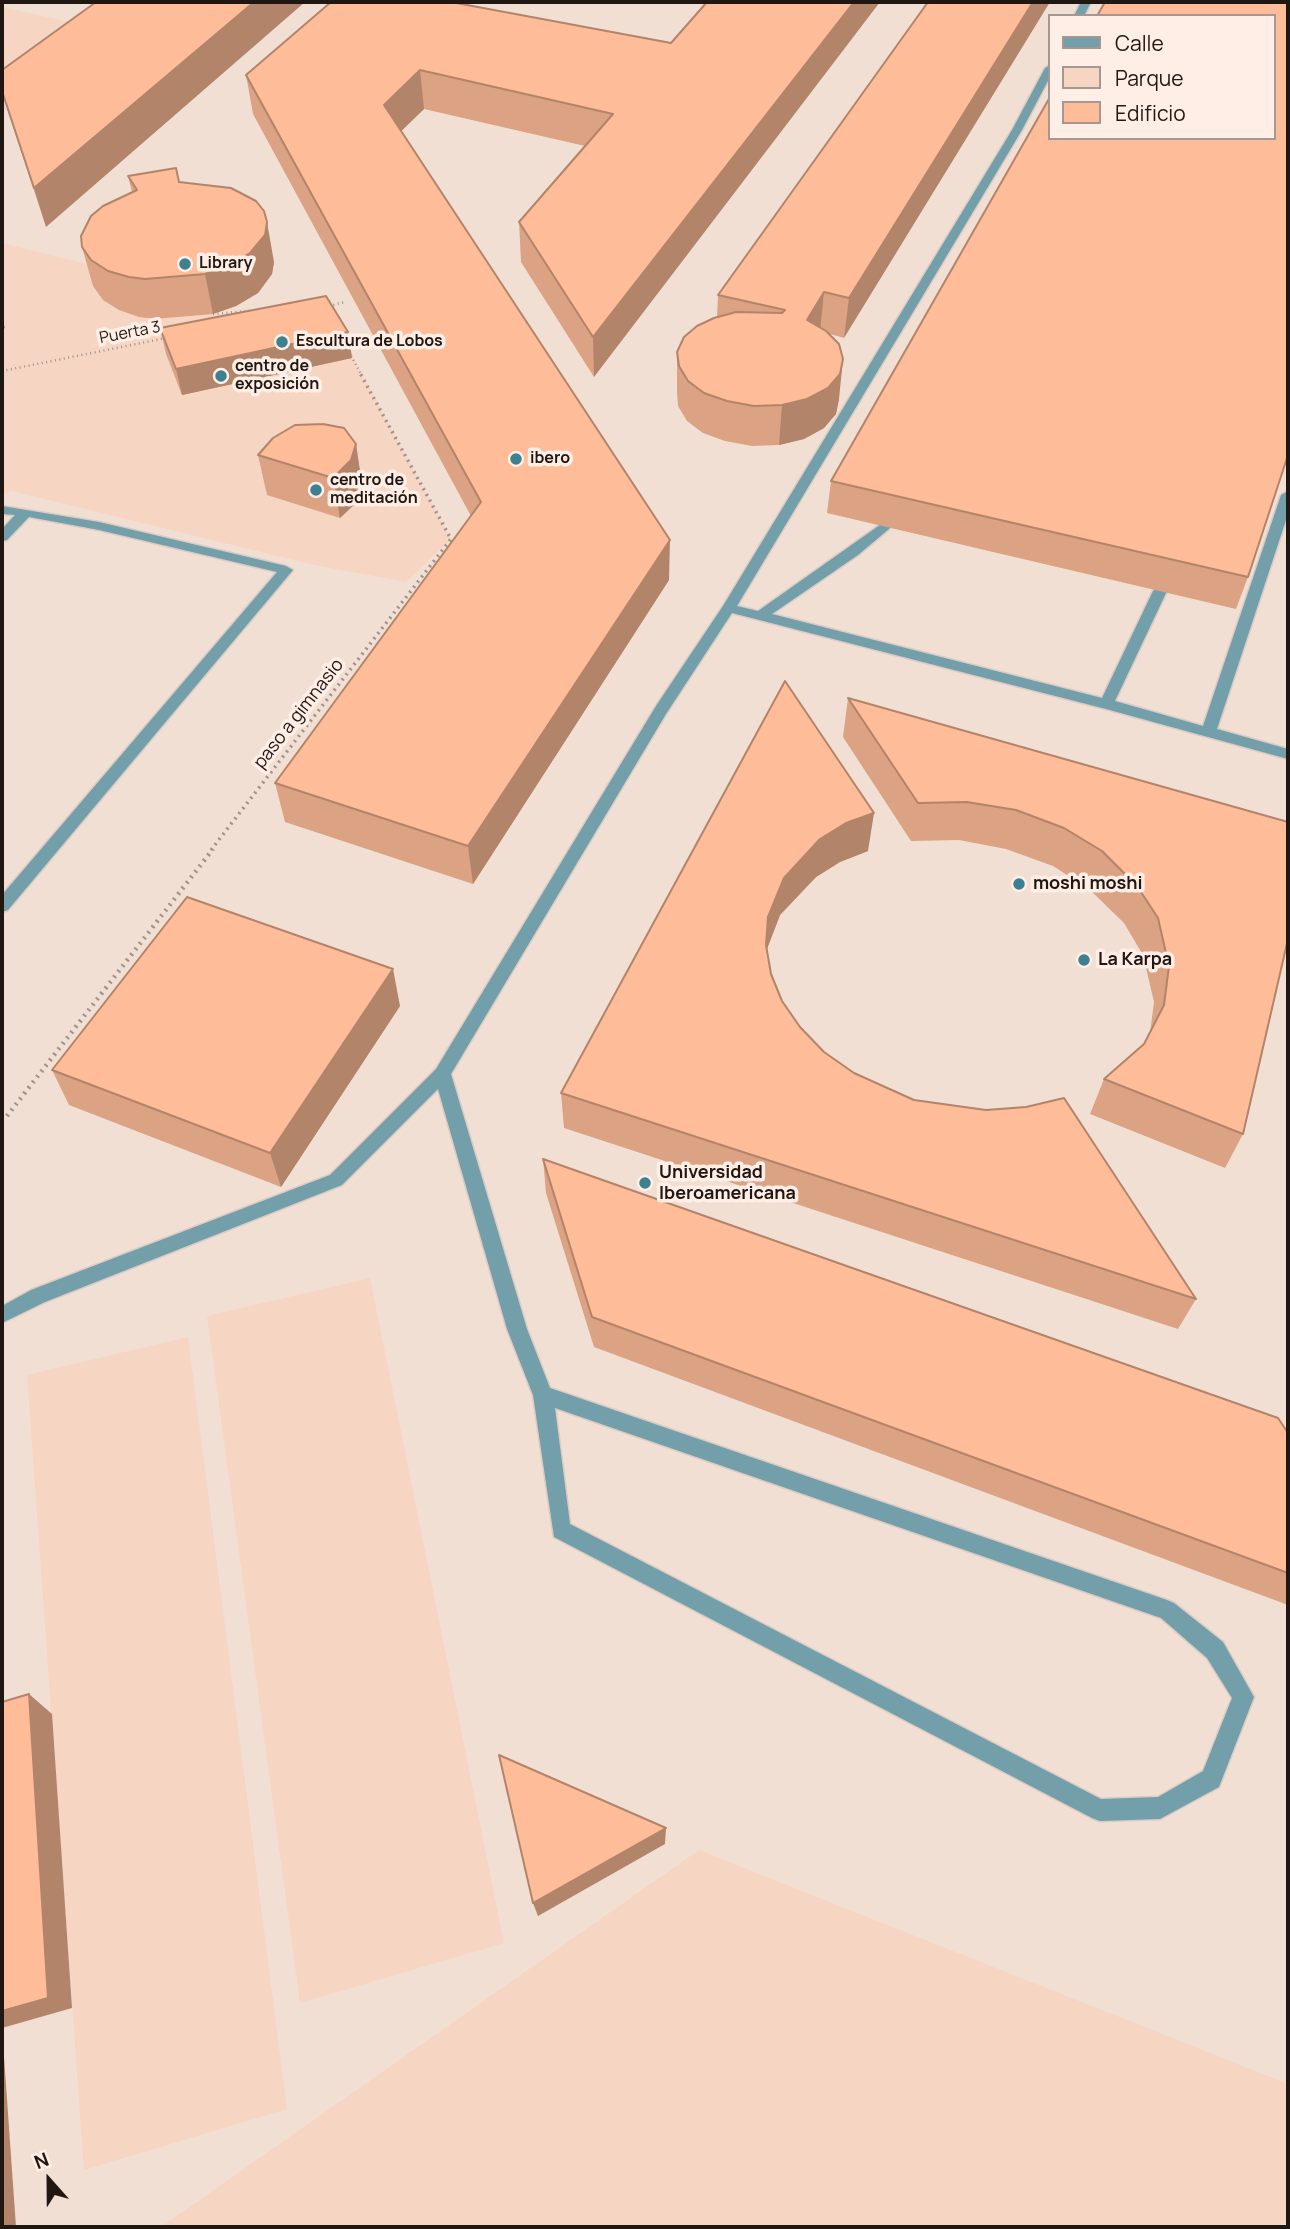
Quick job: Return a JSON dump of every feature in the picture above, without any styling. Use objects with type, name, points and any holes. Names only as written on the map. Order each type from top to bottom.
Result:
[{"type":"lane","points":[[2,1315],[38,1296],[336,1180],[442,1074],[661,710],[729,608],[1017,130],[1048,72]]},
{"type":"lane","points":[[1208,733],[1288,495]]},
{"type":"lane","points":[[2,510],[99,526],[286,570],[2,906]]},
{"type":"lane","points":[[2,537],[26,512]]},
{"type":"lane","points":[[761,615],[884,526]]},
{"type":"lane","points":[[1107,704],[1160,591]]},
{"type":"lane","points":[[729,608],[1107,704],[1288,754]]},
{"type":"lane","points":[[442,1074],[517,1329],[542,1395],[561,1530],[1100,1810],[1160,1808],[1211,1779],[1242,1697],[1215,1650],[1167,1610],[542,1395]]},
{"type":"path","points":[[318,304],[345,302],[325,306],[331,319]]},
{"type":"path","points":[[214,314],[266,309]]},
{"type":"path","name":"Puerta 3","points":[[2,371],[178,336]]},
{"type":"path","name":"paso a gimnasio","points":[[7,1115],[451,539],[344,343]]},
{"type":"shaded area","name":"Universidad Iberoamericana","points":[[7,2],[1288,2],[1288,2227],[2,2227],[2,5]]},
{"type":"green space","points":[[2,7],[116,32],[2,113]]},
{"type":"green space","points":[[2,243],[95,266],[214,314],[294,313],[325,306],[451,539],[406,582],[314,565],[12,491],[2,494],[2,331],[5,328],[2,320]]},
{"type":"green space","points":[[370,1278],[504,1943],[300,2003],[207,1316]]},
{"type":"green space","points":[[188,1337],[287,2109],[84,2170],[27,1375]]},
{"type":"green space","points":[[699,1850],[1288,2084],[1288,2227],[161,2227]]},
{"type":"building","points":[[96,2],[254,2],[34,188],[2,91],[2,70]]},
{"type":"building","name":"ibero","points":[[331,2],[451,2],[671,43],[707,2],[854,2],[593,337],[519,222],[613,114],[420,70],[384,105],[670,540],[468,846],[275,783],[481,502],[246,75]]},
{"type":"building","points":[[928,2],[1033,2],[849,298],[824,292],[807,320],[826,331],[839,344],[843,359],[840,374],[828,388],[807,399],[782,405],[754,406],[704,393],[688,381],[679,366],[677,352],[684,337],[697,326],[736,312],[782,313],[785,310],[718,295]]},
{"type":"building","points":[[1105,2],[1288,2],[1288,455],[1248,577],[831,481],[1048,101],[1048,140],[1276,140],[1276,14],[1098,14]]},
{"type":"building","points":[[176,168],[179,182],[231,188],[256,201],[264,211],[267,222],[265,235],[250,253],[228,266],[205,274],[145,279],[108,271],[91,260],[82,247],[81,236],[91,216],[103,206],[137,190],[128,176]]},
{"type":"building","points":[[326,296],[348,332],[176,369],[160,328]]},
{"type":"building","points":[[323,424],[344,428],[356,444],[351,460],[333,478],[258,455],[273,438],[295,425]]},
{"type":"building","points":[[785,681],[874,813],[846,823],[820,839],[784,878],[768,917],[766,945],[771,974],[782,1001],[800,1027],[824,1052],[854,1073],[914,1100],[986,1110],[1026,1107],[1064,1098],[1196,1299],[561,1093]]},
{"type":"building","points":[[848,698],[1288,822],[1288,939],[1243,1134],[1104,1079],[1144,1044],[1164,1005],[1169,966],[1158,918],[1137,886],[1102,851],[1064,828],[1016,810],[967,802],[918,803]]},
{"type":"building","points":[[187,897],[393,969],[270,1153],[52,1070]]},
{"type":"building","points":[[543,1159],[1278,1418],[1288,1433],[1288,1573],[592,1317]]},
{"type":"building","points":[[29,1694],[48,1998],[2,2011],[2,1702]]},
{"type":"building","points":[[499,1755],[666,1828],[533,1903]]},
{"type":"place","name":"Library","points":[[185,264]]},
{"type":"place","name":"Escultura de Lobos","points":[[282,342]]},
{"type":"place","name":"centro de exposición","points":[[221,376]]},
{"type":"place","name":"ibero","points":[[516,459]]},
{"type":"place","name":"centro de meditación","points":[[316,490]]},
{"type":"place","name":"moshi moshi","points":[[1019,884]]},
{"type":"place","name":"La Karpa","points":[[1084,960]]},
{"type":"place","name":"Universidad Iberoamericana","points":[[645,1183]]}]
